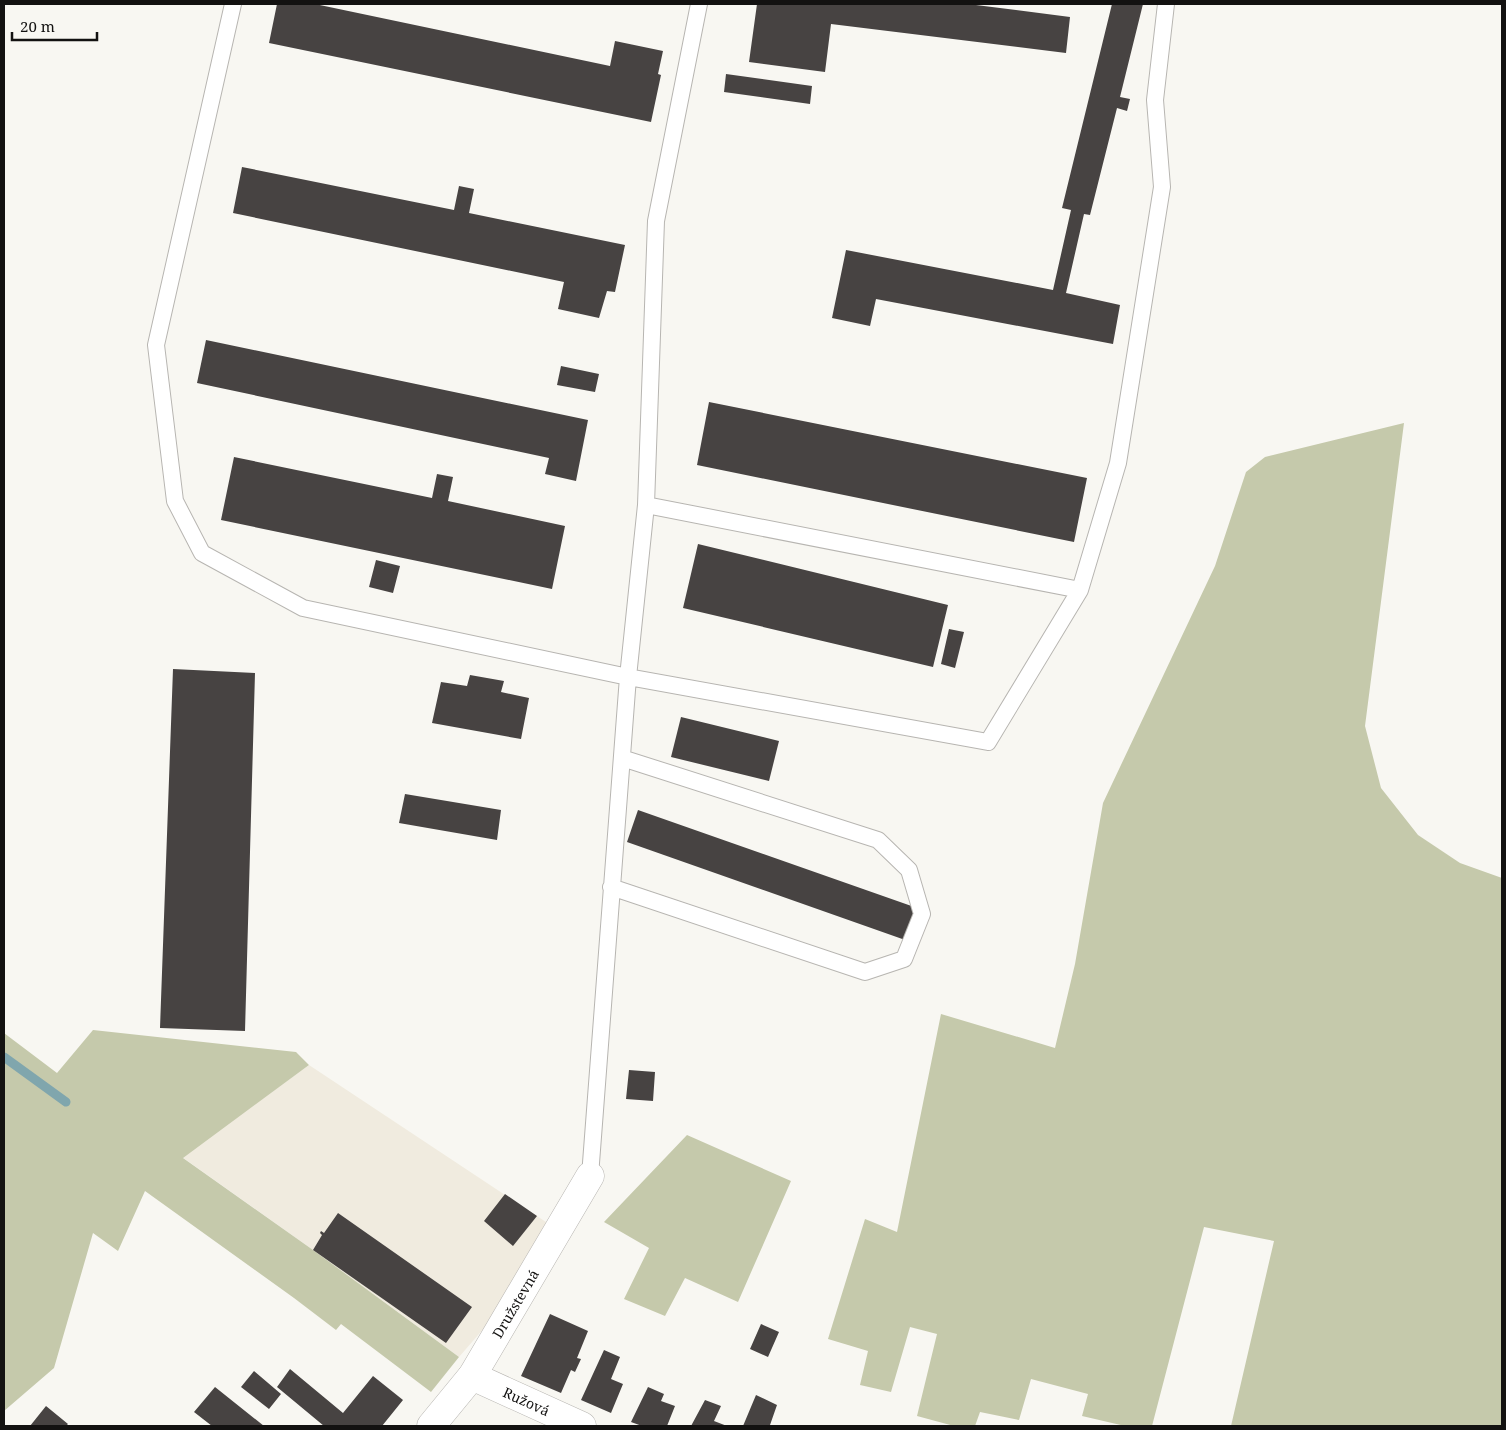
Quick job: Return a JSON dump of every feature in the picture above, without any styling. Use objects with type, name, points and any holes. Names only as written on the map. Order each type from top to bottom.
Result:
[{"type":"street","name":"Družstevná","points":[[431,1426],[472,1376],[590,1176]]},
{"type":"street","name":"Ružová","points":[[472,1376],[582,1426]]},
{"type":"lane","points":[[233,4],[156,345],[176,501],[202,553],[303,608],[628,677],[988,742],[1080,590],[1118,463],[1162,187],[1155,100],[1166,4]]},
{"type":"lane","points":[[590,1176],[628,677],[646,505],[656,221],[699,4]]},
{"type":"lane","points":[[646,505],[1080,590]]},
{"type":"lane","points":[[611,887],[864,972],[904,959],[922,914],[909,870],[878,840],[622,758]]},
{"type":"shaded area","points":[[309,1065],[552,1226],[492,1319],[459,1357],[182,1157]]},
{"type":"green space","points":[[1404,423],[1365,726],[1381,788],[1418,835],[1460,863],[1502,878],[1502,1426],[1231,1426],[1274,1241],[1204,1227],[1152,1426],[1125,1426],[1082,1416],[1088,1394],[1031,1379],[1019,1420],[980,1412],[975,1426],[954,1426],[917,1416],[937,1334],[910,1327],[891,1392],[860,1385],[868,1351],[828,1339],[865,1219],[897,1232],[941,1014],[1055,1048],[1075,964],[1103,803],[1215,566],[1246,472],[1265,457]]},
{"type":"green space","points":[[93,1030],[296,1052],[309,1065],[183,1158],[459,1357],[431,1392],[341,1324],[336,1330],[145,1191],[118,1251],[93,1233],[54,1368],[4,1411],[4,1033],[57,1073]]},
{"type":"green space","points":[[687,1135],[791,1181],[738,1302],[685,1278],[665,1316],[624,1299],[649,1248],[604,1222]]},
{"type":"building","points":[[277,4],[315,4],[610,66],[615,41],[663,51],[658,74],[661,75],[651,122],[269,43]]},
{"type":"building","points":[[757,4],[968,4],[1070,17],[1066,53],[831,24],[825,72],[749,62]]},
{"type":"building","points":[[1112,4],[1143,4],[1120,97],[1130,99],[1127,111],[1117,108],[1090,215],[1084,214],[1066,293],[1120,305],[1113,344],[876,299],[870,326],[832,318],[846,250],[1053,290],[1071,210],[1062,208]]},
{"type":"building","points":[[726,74],[812,86],[810,104],[724,92]]},
{"type":"building","points":[[242,167],[454,210],[459,186],[474,189],[469,213],[625,245],[615,292],[607,291],[599,318],[558,309],[564,282],[233,213]]},
{"type":"building","points":[[206,340],[588,420],[576,481],[545,474],[549,458],[197,383]]},
{"type":"building","points":[[561,366],[599,374],[595,392],[557,385]]},
{"type":"building","points":[[709,402],[1087,478],[1074,542],[697,465]]},
{"type":"building","points":[[234,457],[432,498],[437,474],[453,477],[448,501],[565,526],[552,589],[221,520]]},
{"type":"building","points":[[698,544],[948,605],[933,667],[683,608]]},
{"type":"building","points":[[376,560],[400,566],[393,593],[369,587]]},
{"type":"building","points":[[949,629],[964,632],[955,668],[941,664]]},
{"type":"building","points":[[173,669],[255,673],[245,1031],[160,1028]]},
{"type":"building","points":[[470,675],[504,681],[501,692],[529,698],[521,739],[432,723],[441,682],[467,686]]},
{"type":"building","points":[[681,717],[779,741],[769,781],[671,757]]},
{"type":"building","points":[[405,794],[501,810],[497,840],[399,823]]},
{"type":"building","points":[[638,810],[920,909],[908,941],[627,842]]},
{"type":"building","points":[[629,1070],[655,1072],[653,1101],[626,1099]]},
{"type":"building","points":[[505,1194],[537,1216],[513,1246],[484,1221]]},
{"type":"building","points":[[338,1213],[472,1307],[446,1343],[313,1250],[322,1235],[321,1231],[324,1233]]},
{"type":"building","points":[[550,1314],[588,1331],[577,1358],[581,1359],[575,1372],[571,1370],[561,1393],[521,1376]]},
{"type":"building","points":[[761,1324],[779,1332],[768,1357],[750,1349]]},
{"type":"building","points":[[604,1350],[620,1357],[611,1379],[623,1384],[611,1413],[581,1400]]},
{"type":"building","points":[[290,1369],[343,1413],[373,1376],[403,1400],[382,1426],[324,1426],[277,1387]]},
{"type":"building","points":[[254,1371],[281,1394],[269,1409],[241,1387]]},
{"type":"building","points":[[215,1387],[264,1426],[212,1426],[194,1412]]},
{"type":"building","points":[[648,1387],[664,1394],[661,1401],[675,1406],[667,1426],[642,1426],[631,1422]]},
{"type":"building","points":[[756,1395],[777,1405],[770,1425],[774,1426],[743,1426]]},
{"type":"building","points":[[705,1400],[721,1406],[714,1421],[727,1426],[691,1426]]},
{"type":"building","points":[[46,1406],[68,1424],[66,1426],[30,1426]]},
{"type":"waterway","points":[[4,1057],[66,1102]]}]
